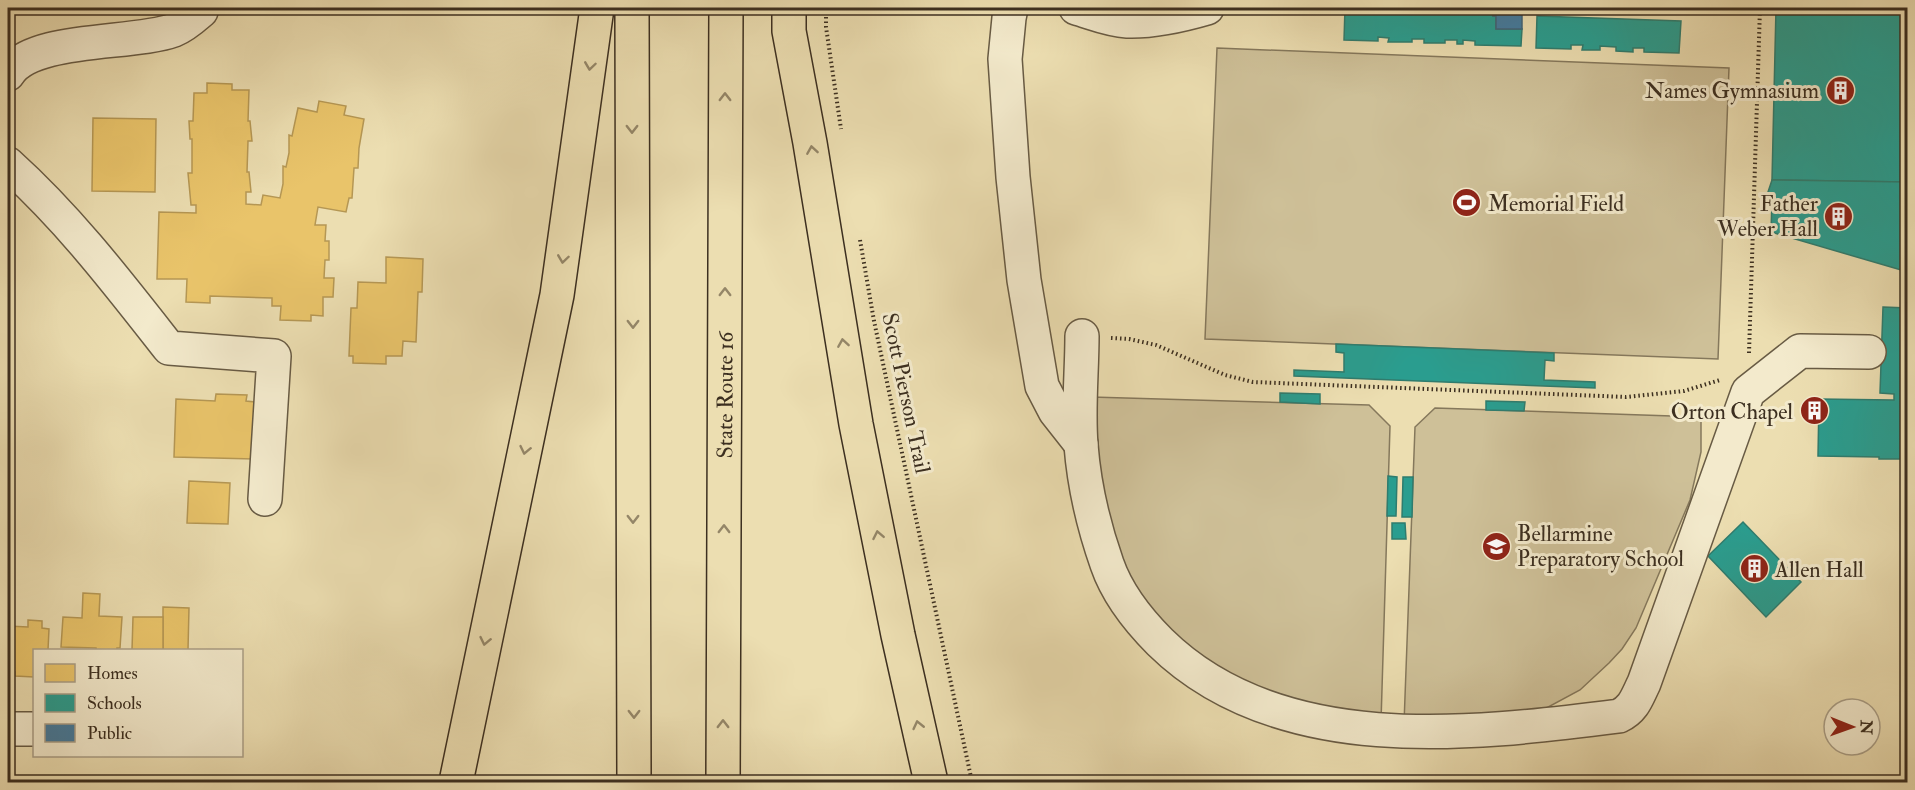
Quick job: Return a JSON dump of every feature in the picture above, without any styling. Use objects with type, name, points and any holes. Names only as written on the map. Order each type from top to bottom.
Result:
[{"type":"highway","points":[[456,783],[557,296],[597,8]]},
{"type":"highway","points":[[632,8],[634,783]]},
{"type":"highway","name":"State Route 16","points":[[723,783],[726,8]]},
{"type":"highway","points":[[789,8],[789,31],[810,143],[856,424],[898,635],[931,783]]},
{"type":"street","points":[[8,74],[11,69],[28,57],[77,44],[153,36],[175,29],[190,21],[201,11],[201,8]]},
{"type":"street","points":[[1011,8],[1005,59],[1013,177],[1026,291],[1042,386],[1055,411],[1081,444]]},
{"type":"street","points":[[1076,8],[1102,17],[1127,21],[1158,18],[1207,8]]},
{"type":"street","points":[[8,164],[84,240],[169,348],[274,356],[265,499]]},
{"type":"street","points":[[1082,336],[1081,444],[1096,524],[1107,566],[1124,598],[1151,633],[1176,657],[1210,681],[1250,701],[1300,718],[1366,728],[1430,732],[1536,727],[1619,716],[1628,712],[1634,705],[1644,683],[1736,386],[1800,351],[1869,352]]},
{"type":"street","points":[[8,729],[33,729]]},
{"type":"path","points":[[826,8],[826,27],[841,130]]},
{"type":"path","points":[[1082,336],[1129,339],[1156,345],[1225,375],[1253,382],[1626,397],[1736,386],[1760,8],[1745,8]]},
{"type":"path","name":"Scott Pierson Trail","points":[[858,231],[874,321],[972,783]]},
{"type":"shaded area","name":"Memorial Field","points":[[1217,48],[1729,68],[1718,359],[1205,339]]},
{"type":"shaded area","points":[[1091,397],[1369,405],[1390,426],[1381,722],[1251,691],[1150,620],[1104,526]]},
{"type":"shaded area","points":[[1435,408],[1701,417],[1701,452],[1690,500],[1636,628],[1622,649],[1580,690],[1539,712],[1404,724],[1415,427]]},
{"type":"building: Homes","points":[[207,83],[232,84],[232,90],[249,90],[248,121],[250,121],[252,141],[248,141],[247,172],[249,172],[251,192],[246,192],[246,204],[261,205],[263,195],[280,198],[283,166],[286,167],[289,153],[289,135],[292,136],[298,108],[317,112],[319,101],[346,106],[344,115],[364,119],[358,168],[354,168],[352,198],[349,198],[346,212],[318,207],[315,225],[326,225],[325,241],[329,241],[329,260],[325,260],[324,278],[334,278],[333,297],[323,297],[323,316],[311,315],[311,321],[280,320],[281,306],[272,306],[272,298],[210,296],[210,303],[186,302],[187,279],[157,279],[159,212],[196,213],[196,205],[191,205],[188,173],[192,173],[192,139],[190,139],[189,121],[193,121],[194,93],[207,93]]},
{"type":"building: Homes","points":[[93,118],[156,119],[155,192],[92,191]]},
{"type":"building: Homes","points":[[386,257],[423,259],[422,292],[418,292],[416,342],[403,341],[402,356],[386,356],[386,364],[353,363],[353,356],[349,356],[351,308],[357,308],[358,282],[386,283]]},
{"type":"building: Homes","points":[[216,394],[247,395],[246,401],[255,402],[254,459],[174,457],[176,399],[215,401]]},
{"type":"building: Homes","points":[[189,481],[230,483],[228,524],[187,523]]},
{"type":"building: Homes","points":[[83,593],[100,594],[99,616],[122,617],[120,648],[61,647],[63,617],[82,618]]},
{"type":"building: Homes","points":[[163,607],[189,608],[188,649],[163,649]]},
{"type":"building: Homes","points":[[133,617],[163,617],[163,649],[132,649]]},
{"type":"building: Homes","points":[[28,620],[42,621],[42,628],[49,629],[48,649],[33,649],[33,677],[15,676],[15,672],[8,672],[8,626],[28,627]]},
{"type":"building: Homes","points":[[15,777],[29,778],[29,782],[8,782],[8,779],[15,779]]},
{"type":"building: Schools","points":[[1345,8],[1493,11],[1493,16],[1496,16],[1496,29],[1522,29],[1521,46],[1475,45],[1475,41],[1463,40],[1463,44],[1457,44],[1457,40],[1445,40],[1445,43],[1424,43],[1424,39],[1412,39],[1412,42],[1388,42],[1389,38],[1378,37],[1378,41],[1344,40]]},
{"type":"building: Schools","name":"Names Gymnasium","points":[[1776,8],[1907,8],[1904,182],[1772,180]]},
{"type":"building: Schools","points":[[1537,16],[1681,21],[1679,53],[1644,52],[1644,48],[1633,48],[1633,52],[1616,51],[1616,47],[1600,46],[1600,50],[1582,50],[1583,45],[1571,45],[1571,49],[1536,48]]},
{"type":"building: Schools","points":[[1906,52],[1908,52],[1908,182],[1904,182]]},
{"type":"building: Schools","name":"Father Weber Hall","points":[[1772,180],[1908,182],[1908,272],[1771,232],[1772,200],[1766,198]]},
{"type":"building: Schools","points":[[1883,307],[1908,308],[1908,459],[1818,456],[1819,399],[1894,400],[1894,394],[1880,393]]},
{"type":"building: Schools","points":[[1336,344],[1554,353],[1554,361],[1545,360],[1544,380],[1595,382],[1595,388],[1294,376],[1294,370],[1344,372],[1344,353],[1336,352]]},
{"type":"building: Schools","points":[[1280,393],[1320,394],[1320,404],[1280,402]]},
{"type":"building: Schools","points":[[1486,401],[1525,402],[1524,411],[1486,410]]},
{"type":"building: Schools","points":[[1388,476],[1397,477],[1396,516],[1387,516]]},
{"type":"building: Schools","points":[[1403,477],[1413,477],[1412,517],[1402,517]]},
{"type":"building: Schools","name":"Allen Hall","points":[[1743,522],[1801,582],[1766,617],[1708,556]]},
{"type":"building: Schools","points":[[1392,523],[1405,523],[1406,539],[1392,539]]},
{"type":"building: Public","points":[[1493,8],[1522,8],[1522,29],[1496,29],[1496,16],[1493,16]]},
{"type":"building: Public","name":"Orton Chapel","points":[[1819,399],[1819,422],[1809,416],[1808,406]]},
{"type":"place","name":"Names Gymnasium","points":[[1840,90]]},
{"type":"place","name":"Memorial Field","points":[[1467,203]]},
{"type":"place","name":"Father Weber Hall","points":[[1839,216]]},
{"type":"place","name":"Orton Chapel","points":[[1814,411]]},
{"type":"place","name":"Bellarmine Preparatory School","points":[[1496,546]]},
{"type":"place","name":"Allen Hall","points":[[1754,569]]}]
